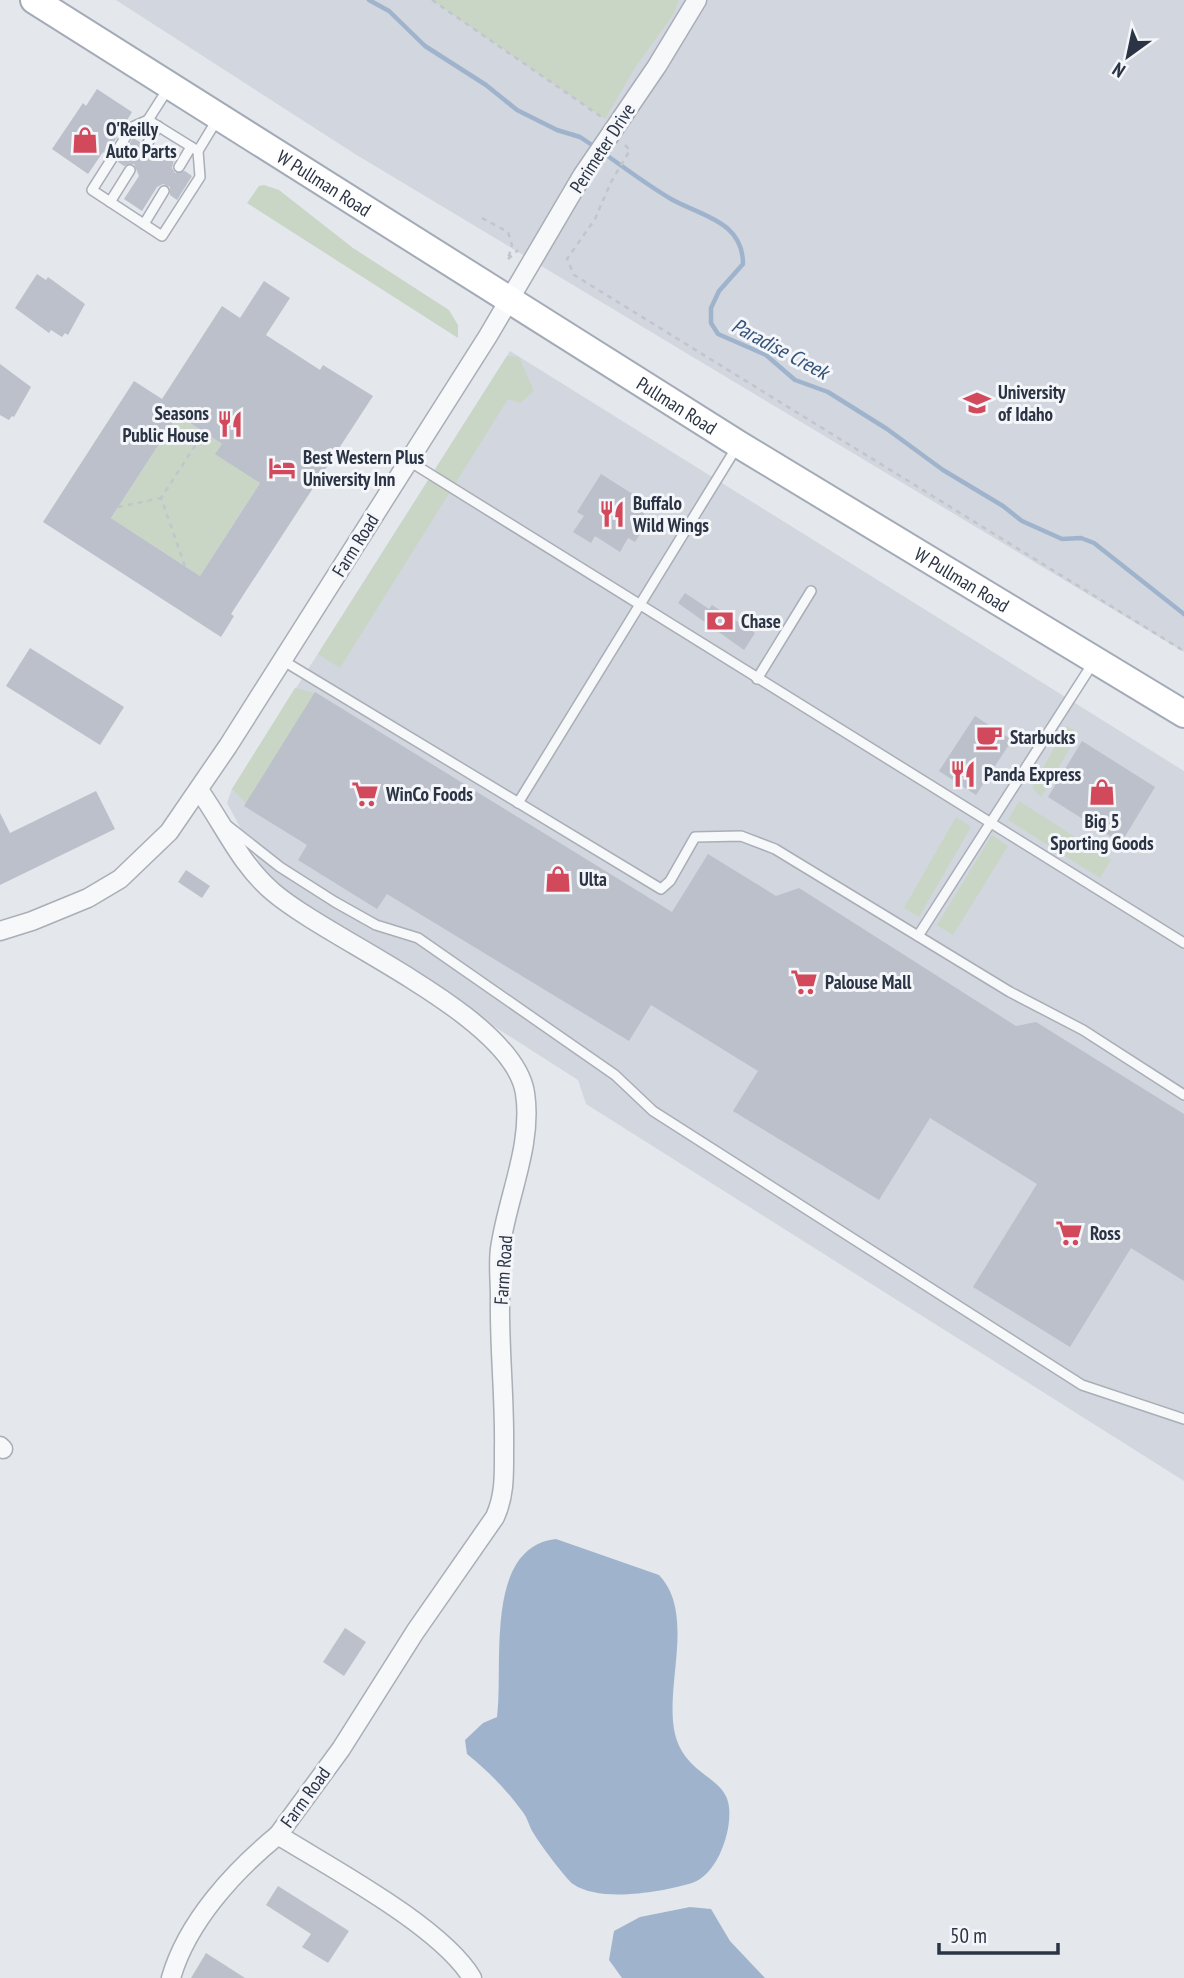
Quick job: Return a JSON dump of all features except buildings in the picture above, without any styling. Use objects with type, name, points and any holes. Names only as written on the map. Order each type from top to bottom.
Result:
[{"type":"main road","name":"W Pullman Road","points":[[34,0],[615,365]]},
{"type":"main road","name":"Pullman Road","points":[[615,365],[738,444]]},
{"type":"main road","name":"W Pullman Road","points":[[738,444],[1184,713]]},
{"type":"street","name":"Perimeter Drive","points":[[511,299],[583,176],[608,124],[657,66],[697,0]]},
{"type":"street","name":"Farm Road","points":[[0,931],[88,898],[120,879],[169,832],[199,790],[511,299]]},
{"type":"street","name":"Farm Road","points":[[171,1978],[191,1934],[212,1904],[245,1862],[278,1835],[341,1749],[422,1622],[495,1517],[503,1499],[505,1390],[500,1249],[515,1187],[526,1103],[525,1090],[504,1049],[428,991],[299,912],[272,891],[245,866],[221,821],[199,790]]},
{"type":"street","name":"Farm Road","points":[[278,1835],[435,1937],[462,1961],[472,1978]]},
{"type":"lane","points":[[148,120],[195,149],[200,177],[162,236],[92,190],[132,127],[148,120],[170,85]]},
{"type":"lane","points":[[179,167],[219,116]]},
{"type":"lane","points":[[146,146],[158,126]]},
{"type":"lane","points":[[110,202],[130,170]]},
{"type":"lane","points":[[144,224],[164,191]]},
{"type":"lane","points":[[518,803],[738,444]]},
{"type":"lane","points":[[409,461],[1184,943]]},
{"type":"lane","points":[[757,679],[811,591]]},
{"type":"lane","points":[[918,936],[1096,659]]},
{"type":"lane","points":[[282,660],[661,889],[670,881],[695,837],[741,836],[775,849],[1043,1012],[1083,1030],[1184,1095]]},
{"type":"lane","points":[[221,821],[280,867],[335,902],[376,925],[418,938],[615,1075],[653,1111],[1082,1385],[1184,1419]]},
{"type":"path","points":[[432,0],[608,124]]},
{"type":"path","points":[[625,145],[630,150],[611,182],[595,219],[567,259],[570,271],[1184,651]]},
{"type":"path","points":[[482,218],[508,232],[512,245],[508,259]]},
{"type":"path","points":[[118,507],[161,498],[204,432]]},
{"type":"path","points":[[161,498],[185,566]]},
{"type":"shaded area","name":"University of Idaho","points":[[116,0],[1184,0],[1184,652],[355,154]]},
{"type":"shaded area","name":"Palouse Mall","points":[[510,351],[1184,771],[1184,1481],[586,1104],[578,1080],[271,884],[227,803],[232,789]]},
{"type":"green space","points":[[432,0],[679,0],[673,15],[636,66],[605,119]]},
{"type":"green space","points":[[259,186],[279,190],[353,248],[449,310],[458,325],[458,338],[247,203]]},
{"type":"green space","points":[[507,356],[519,357],[534,391],[520,403],[508,399],[340,668],[318,654]]},
{"type":"green space","points":[[178,415],[222,444],[216,453],[260,483],[200,576],[111,518]]},
{"type":"green space","points":[[295,688],[319,694],[248,805],[232,789]]},
{"type":"green space","points":[[1066,726],[1079,733],[1041,797],[1032,788]]},
{"type":"green space","points":[[1019,801],[1111,860],[1100,878],[1008,820]]},
{"type":"green space","points":[[956,817],[971,827],[919,917],[904,908]]},
{"type":"green space","points":[[992,835],[1008,846],[953,935],[937,925]]},
{"type":"water","points":[[556,1539],[659,1575],[670,1591],[677,1628],[673,1690],[674,1729],[686,1757],[720,1788],[729,1807],[728,1828],[721,1851],[709,1871],[692,1883],[631,1894],[599,1893],[573,1884],[541,1845],[510,1795],[467,1754],[465,1740],[483,1723],[497,1717],[499,1641],[507,1586],[517,1563],[533,1547]]},
{"type":"water","points":[[690,1907],[711,1909],[730,1941],[765,1978],[622,1978],[609,1960],[614,1931],[640,1917]]},
{"type":"waterway","name":"Paradise Creek","points":[[369,0],[389,11],[425,46],[486,85],[517,110],[557,130],[580,137],[595,147]]},
{"type":"waterway","name":"Paradise Creek","points":[[602,152],[671,199],[718,222],[736,238],[743,264],[719,291],[711,308],[711,323],[718,334],[766,355],[795,380],[828,392],[1022,521],[1062,539],[1081,538],[1094,543],[1184,614]]},
{"type":"place","name":"O'Reilly Auto Parts","points":[[85,140]]},
{"type":"place","name":"University of Idaho","points":[[977,403]]},
{"type":"place","name":"Seasons Public House","points":[[230,424]]},
{"type":"place","name":"Best Western Plus University Inn","points":[[282,468]]},
{"type":"place","name":"Buffalo Wild Wings","points":[[612,514]]},
{"type":"place","name":"Chase","points":[[720,621]]},
{"type":"place","name":"Starbucks","points":[[989,737]]},
{"type":"place","name":"Panda Express","points":[[963,774]]},
{"type":"place","name":"Big 5 Sporting Goods","points":[[1102,792]]},
{"type":"place","name":"WinCo Foods","points":[[365,794]]},
{"type":"place","name":"Ulta","points":[[558,879]]},
{"type":"place","name":"Palouse Mall","points":[[804,982]]},
{"type":"place","name":"Ross","points":[[1069,1233]]}]
